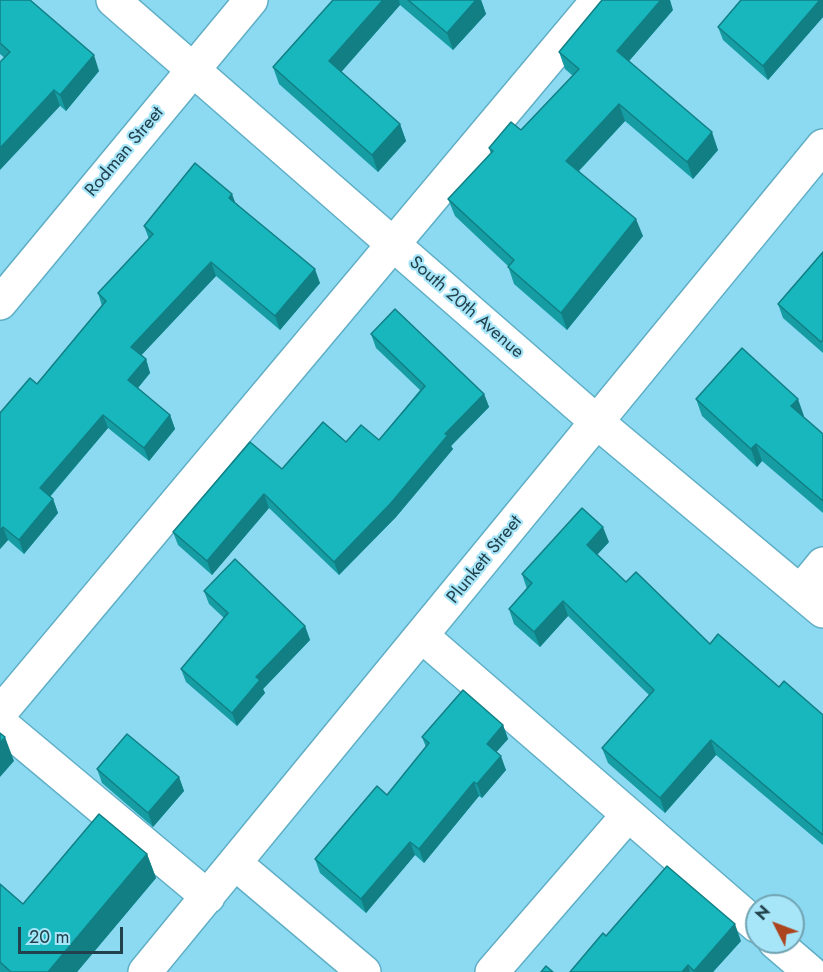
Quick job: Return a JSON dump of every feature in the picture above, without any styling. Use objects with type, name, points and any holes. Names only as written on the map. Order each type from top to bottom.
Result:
[{"type":"street","name":"South 20th Avenue","points":[[113,0],[597,422],[811,601]]},
{"type":"street","name":"Rodman Street","points":[[0,303],[251,0]]},
{"type":"street","points":[[0,713],[598,0]]},
{"type":"street","name":"Plunkett Street","points":[[145,972],[236,864],[823,146]]},
{"type":"street","points":[[811,601],[823,564]]},
{"type":"street","points":[[422,636],[745,916]]},
{"type":"street","points":[[0,723],[208,897]]},
{"type":"street","points":[[492,972],[628,815]]},
{"type":"street","points":[[236,864],[364,972]]},
{"type":"street","points":[[790,954],[810,972]]},
{"type":"building","points":[[0,0],[30,0],[94,55],[60,95],[54,90],[0,148],[0,62],[10,52],[0,43]]},
{"type":"building","points":[[333,0],[383,0],[329,61],[400,124],[372,155],[273,67]]},
{"type":"building","points":[[408,0],[476,0],[447,33]]},
{"type":"building","points":[[602,0],[661,0],[617,51],[712,132],[687,162],[619,104],[566,161],[636,219],[561,313],[508,267],[514,260],[448,199],[493,151],[489,148],[511,122],[521,130],[579,69],[559,52]]},
{"type":"building","points":[[741,0],[820,0],[763,66],[718,27]]},
{"type":"building","points":[[195,163],[232,194],[229,198],[315,269],[275,316],[211,262],[131,347],[146,359],[128,380],[170,415],[144,448],[103,415],[40,488],[53,499],[19,540],[3,527],[0,530],[0,413],[30,378],[37,384],[106,301],[98,293],[153,234],[144,226]]},
{"type":"building","points":[[823,252],[823,340],[821,342],[778,304]]},
{"type":"building","points":[[395,309],[484,394],[445,434],[448,435],[391,503],[334,562],[264,494],[207,561],[173,532],[250,442],[282,469],[323,422],[346,442],[361,425],[379,440],[425,386],[371,334]]},
{"type":"building","points":[[742,348],[798,399],[791,406],[823,434],[823,501],[756,444],[751,449],[696,399]]},
{"type":"building","points":[[582,508],[603,527],[587,545],[626,582],[636,572],[710,644],[718,634],[779,687],[784,681],[823,715],[823,835],[711,740],[660,798],[602,748],[654,690],[563,601],[534,632],[509,609],[532,583],[522,574]]},
{"type":"building","points":[[235,559],[305,626],[256,677],[260,680],[232,713],[181,669],[228,613],[204,591]]},
{"type":"building","points":[[463,690],[503,725],[487,744],[501,756],[477,784],[474,782],[419,849],[410,842],[361,899],[315,859],[377,786],[387,795],[429,743],[422,737]]},
{"type":"building","points":[[0,733],[5,737],[0,743]]},
{"type":"building","points":[[127,734],[179,777],[148,813],[97,769]]},
{"type":"building","points":[[99,814],[147,854],[48,972],[11,972],[0,962],[0,884],[23,904]]},
{"type":"building","points":[[667,866],[735,924],[694,971],[688,965],[682,972],[570,972],[603,933],[606,936]]},
{"type":"building","points":[[546,966],[553,972],[541,972]]}]
